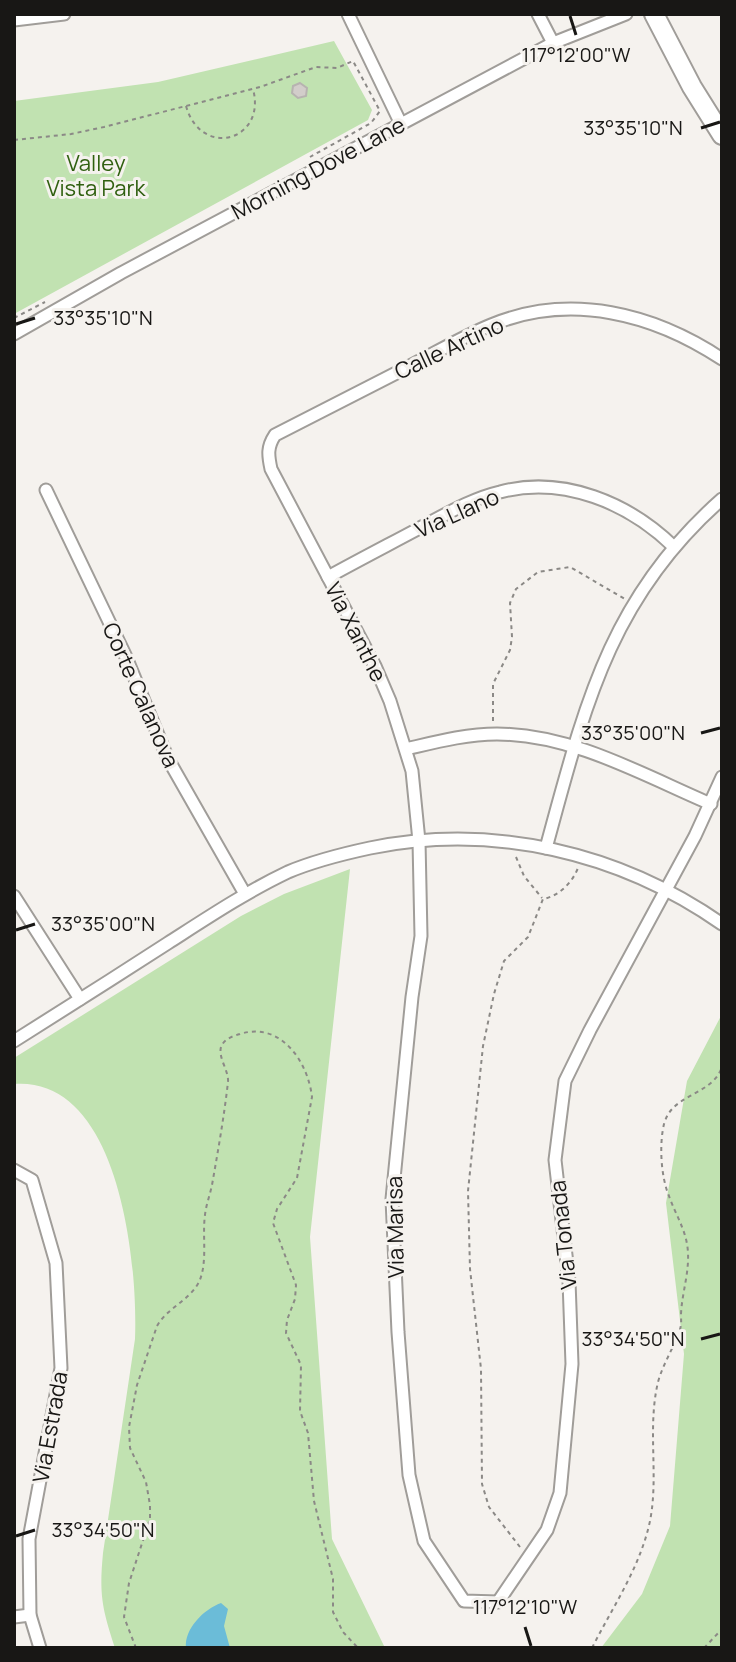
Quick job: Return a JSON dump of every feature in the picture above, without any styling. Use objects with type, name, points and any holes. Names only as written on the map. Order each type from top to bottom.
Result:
[{"type":"main road","points":[[654,14],[692,87],[722,135]]},
{"type":"street","points":[[14,20],[64,14]]},
{"type":"street","points":[[348,14],[401,124]]},
{"type":"street","points":[[538,14],[553,43]]},
{"type":"street","name":"Morning Dove Lane","points":[[14,334],[133,267],[553,43],[626,14]]},
{"type":"street","name":"Calle Artino","points":[[275,435],[493,324],[520,316],[557,311],[620,313],[653,322],[691,339],[722,359]]},
{"type":"street","name":"Via Xanthe","points":[[275,435],[269,444],[271,469],[375,666],[390,701],[412,771],[419,841]]},
{"type":"street","name":"Via Llano","points":[[328,577],[468,503],[527,486],[588,494],[619,506],[674,547]]},
{"type":"street","name":"Corte Calanova","points":[[46,490],[131,668],[168,759],[245,894]]},
{"type":"street","points":[[546,848],[588,699],[608,649],[633,603],[674,547],[722,499]]},
{"type":"street","points":[[406,749],[450,738],[495,734],[529,736],[574,747],[711,804]]},
{"type":"street","name":"Via Tonada","points":[[464,1601],[498,1602],[547,1530],[560,1493],[572,1364],[569,1281],[555,1160],[565,1081],[711,804],[722,777]]},
{"type":"street","points":[[14,1041],[245,894],[291,871],[339,855],[419,841],[481,839],[514,842],[583,857],[631,872],[722,924]]},
{"type":"street","name":"Via Marisa","points":[[419,841],[421,936],[392,1199],[398,1332],[409,1475],[424,1541],[464,1601]]},
{"type":"street","points":[[14,896],[80,999]]},
{"type":"street","name":"Via Estrada","points":[[14,1170],[32,1180],[56,1263],[61,1368],[29,1539],[30,1615],[40,1648]]},
{"type":"street","points":[[14,1617],[30,1615]]},
{"type":"path","points":[[14,140],[82,132],[253,88],[316,67],[337,68],[353,61],[380,111],[376,118],[302,162]]},
{"type":"path","points":[[186,105],[190,119],[203,133],[210,137],[227,138],[244,130],[254,117],[256,104],[253,88]]},
{"type":"path","points":[[14,318],[55,296]]},
{"type":"path","points":[[495,734],[491,697],[493,684],[510,650],[510,603],[516,589],[538,572],[570,567],[633,603]]},
{"type":"path","points":[[514,842],[524,876],[543,899]]},
{"type":"path","points":[[543,899],[552,897],[574,877],[583,857]]},
{"type":"path","points":[[528,1557],[489,1507],[482,1484],[481,1369],[470,1269],[468,1191],[483,1046],[497,984],[504,961],[528,937],[543,899]]},
{"type":"path","points":[[136,1648],[124,1617],[129,1583],[150,1519],[150,1505],[146,1482],[130,1448],[129,1419],[157,1326],[184,1301],[200,1280],[205,1210],[211,1190],[228,1079],[221,1047],[230,1038],[252,1031],[276,1037],[296,1054],[305,1067],[311,1087],[312,1097],[297,1178],[277,1209],[273,1223],[296,1285],[286,1333],[301,1365],[300,1411],[308,1433],[314,1501],[333,1579],[333,1612],[343,1632],[358,1648]]},
{"type":"path","points":[[592,1648],[632,1575],[645,1540],[652,1507],[655,1453],[652,1422],[656,1395],[664,1362],[682,1324],[688,1255],[684,1231],[665,1185],[664,1124],[671,1108],[717,1079],[722,1067]]},
{"type":"path","points":[[704,1648],[722,1629]]},
{"type":"green space","name":"Valley Vista Park","points":[[334,41],[372,110],[368,120],[14,314],[14,101],[158,82]]},
{"type":"green space","points":[[350,869],[310,1237],[332,1539],[385,1648],[115,1648],[104,1611],[101,1580],[135,1339],[132,1266],[126,1223],[115,1180],[100,1141],[78,1110],[50,1090],[14,1084],[14,1058],[241,916],[284,894]]},
{"type":"green space","points":[[722,1014],[722,1648],[601,1648],[642,1594],[670,1526],[684,1354],[666,1203],[687,1081]]},
{"type":"water","points":[[221,1603],[228,1609],[224,1626],[230,1648],[186,1648],[188,1634],[196,1621]]},
{"type":"building","points":[[300,83],[307,88],[306,96],[298,98],[292,93],[293,86]]}]
